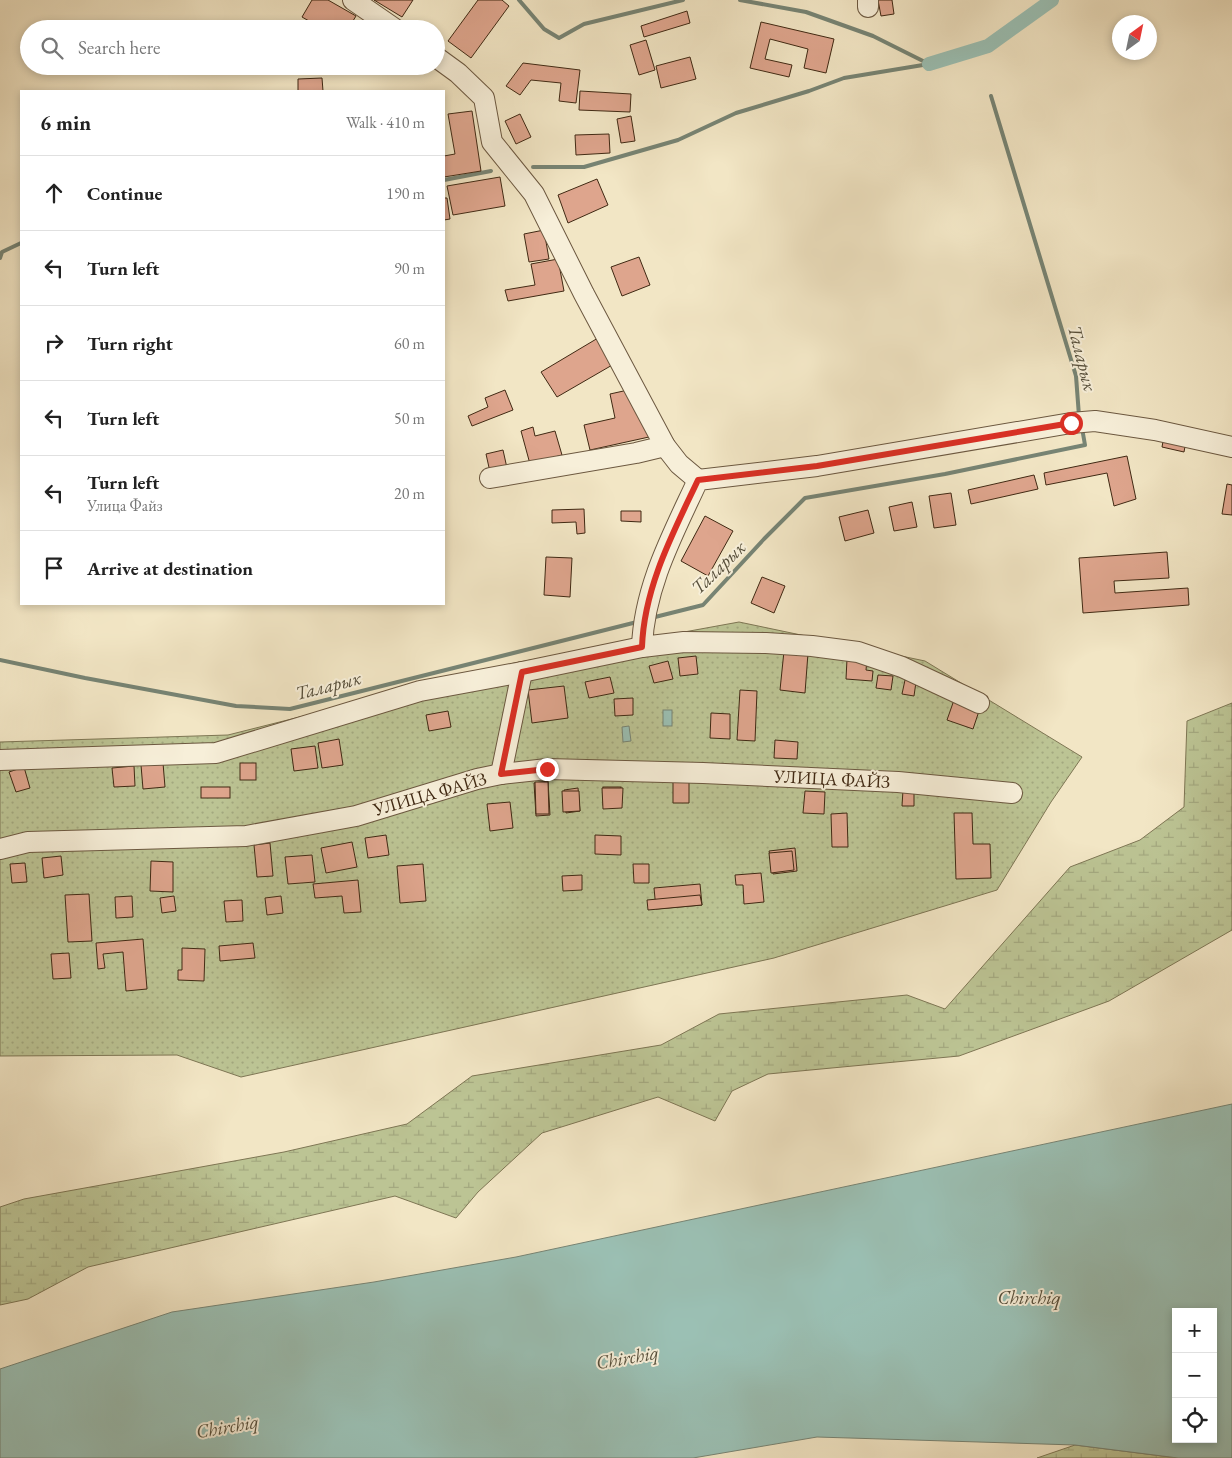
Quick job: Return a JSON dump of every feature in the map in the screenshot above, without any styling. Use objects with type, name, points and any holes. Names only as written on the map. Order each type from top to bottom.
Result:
[{"type":"street","points":[[353,0],[381,20]]},
{"type":"street","points":[[445,64],[458,73],[484,98],[492,142],[534,194],[584,294],[665,446],[679,464],[698,480],[817,466],[1071,423],[1095,421],[1155,430],[1232,447]]},
{"type":"street","points":[[490,478],[636,453],[665,446]]},
{"type":"street","points":[[644,631],[657,568],[698,480]]},
{"type":"street","points":[[0,760],[216,754],[420,691],[522,672],[644,631],[684,642],[766,643],[858,652],[902,667],[979,703]]},
{"type":"street","points":[[501,774],[522,672]]},
{"type":"street","name":"УЛИЦА ФАЙЗ","points":[[0,849],[28,842],[246,836],[356,816],[477,779],[501,774],[547,769],[703,773],[898,782],[1012,793]]},
{"type":"green space","points":[[739,622],[925,661],[1082,757],[1051,802],[997,890],[774,958],[241,1077],[177,1055],[0,1056],[0,742],[228,735],[514,663]]},
{"type":"green space","points":[[1232,703],[1232,930],[1109,1001],[959,1056],[768,1074],[732,1091],[715,1121],[658,1097],[542,1133],[478,1192],[456,1218],[395,1196],[88,1267],[28,1299],[0,1305],[0,1207],[24,1199],[284,1152],[407,1124],[472,1076],[661,1045],[719,1014],[907,995],[945,1009],[1070,867],[1140,840],[1184,807],[1187,721]]},
{"type":"green space","points":[[1075,1445],[1178,1458],[1037,1458]]},
{"type":"water","points":[[663,710],[672,710],[672,726],[663,726]]},
{"type":"water","points":[[629,726],[631,741],[623,742],[622,727]]},
{"type":"water","name":"Chirchiq","points":[[1232,1104],[1232,1458],[1178,1458],[1075,1445],[817,1437],[693,1458],[0,1458],[0,1369],[172,1312],[374,1282],[516,1257]]},
{"type":"building","points":[[312,0],[328,0],[356,16],[354,20],[307,20],[302,17]]},
{"type":"building","points":[[374,0],[413,0],[402,17]]},
{"type":"building","points":[[478,0],[502,0],[509,6],[471,58],[448,41]]},
{"type":"building","points":[[878,0],[892,0],[894,14],[881,16]]},
{"type":"building","points":[[687,11],[690,23],[644,37],[641,26]]},
{"type":"building","points":[[761,22],[834,39],[826,73],[804,68],[808,49],[770,39],[765,59],[792,65],[789,77],[750,68]]},
{"type":"building","points":[[646,40],[655,70],[639,75],[630,45]]},
{"type":"building","points":[[690,57],[696,79],[661,88],[656,66]]},
{"type":"building","points":[[523,63],[580,70],[576,103],[559,101],[561,83],[531,80],[520,95],[506,86]]},
{"type":"building","points":[[322,78],[323,90],[298,90],[298,79]]},
{"type":"building","points":[[580,91],[631,94],[630,112],[579,110]]},
{"type":"building","points":[[472,111],[481,171],[445,177],[445,156],[455,154],[448,114]]},
{"type":"building","points":[[520,114],[531,137],[516,144],[505,121]]},
{"type":"building","points":[[631,116],[635,141],[621,143],[617,119]]},
{"type":"building","points":[[609,134],[610,153],[576,155],[575,135]]},
{"type":"building","points":[[500,177],[505,206],[453,215],[447,186]]},
{"type":"building","points":[[597,179],[608,205],[568,223],[558,195]]},
{"type":"building","points":[[445,198],[447,198],[450,219],[445,220]]},
{"type":"building","points":[[544,230],[549,259],[529,262],[524,234]]},
{"type":"building","points":[[639,257],[650,285],[622,296],[611,267]]},
{"type":"building","points":[[558,259],[564,291],[508,301],[505,290],[535,285],[531,264]]},
{"type":"building","points":[[598,338],[614,364],[557,397],[541,372]]},
{"type":"building","points":[[505,390],[513,410],[472,426],[468,416],[488,407],[485,398]]},
{"type":"building","points":[[628,390],[649,437],[590,450],[584,425],[615,418],[610,394]]},
{"type":"building","points":[[533,427],[535,436],[555,431],[562,455],[530,464],[521,431]]},
{"type":"building","points":[[1164,436],[1186,441],[1184,452],[1162,447]]},
{"type":"building","points":[[503,450],[507,468],[490,472],[486,454]]},
{"type":"building","points":[[1127,456],[1136,499],[1114,506],[1107,473],[1046,485],[1044,473]]},
{"type":"building","points":[[1034,475],[1038,489],[971,504],[968,490]]},
{"type":"building","points":[[1227,484],[1232,485],[1232,515],[1222,514]]},
{"type":"building","points":[[951,493],[956,525],[934,528],[929,496]]},
{"type":"building","points":[[912,502],[917,527],[894,531],[889,507]]},
{"type":"building","points":[[584,509],[585,533],[577,534],[576,522],[552,523],[552,510]]},
{"type":"building","points":[[868,510],[874,533],[845,541],[839,517]]},
{"type":"building","points":[[621,511],[641,511],[641,522],[621,521]]},
{"type":"building","points":[[705,516],[733,531],[708,576],[681,561]]},
{"type":"building","points":[[1167,552],[1169,578],[1114,581],[1115,593],[1188,588],[1189,605],[1083,613],[1079,558]]},
{"type":"building","points":[[546,557],[572,558],[570,597],[544,595]]},
{"type":"building","points":[[762,577],[785,586],[774,613],[751,603]]},
{"type":"building","points":[[784,651],[808,653],[805,693],[780,690]]},
{"type":"building","points":[[696,656],[698,674],[680,676],[678,658]]},
{"type":"building","points":[[847,659],[867,660],[866,670],[873,671],[872,681],[846,679]]},
{"type":"building","points":[[668,661],[673,679],[654,683],[649,666]]},
{"type":"building","points":[[878,675],[893,676],[891,690],[876,688]]},
{"type":"building","points":[[610,677],[614,693],[589,698],[585,682]]},
{"type":"building","points":[[905,680],[916,682],[914,696],[902,694]]},
{"type":"building","points":[[564,686],[568,718],[532,723],[528,690]]},
{"type":"building","points":[[740,690],[757,691],[755,741],[737,740]]},
{"type":"building","points":[[633,698],[633,715],[615,716],[614,699]]},
{"type":"building","points":[[954,700],[980,708],[973,729],[947,720]]},
{"type":"building","points":[[448,711],[451,727],[429,731],[426,715]]},
{"type":"building","points":[[711,713],[730,714],[730,739],[710,738]]},
{"type":"building","points":[[339,739],[343,765],[322,768],[318,743]]},
{"type":"building","points":[[775,740],[798,742],[797,759],[774,758]]},
{"type":"building","points":[[315,746],[318,768],[294,771],[291,749]]},
{"type":"building","points":[[163,763],[165,787],[143,789],[141,765]]},
{"type":"building","points":[[240,763],[256,763],[256,780],[240,780]]},
{"type":"building","points":[[134,766],[135,786],[114,787],[112,768]]},
{"type":"building","points":[[24,767],[30,788],[16,792],[9,772]]},
{"type":"building","points":[[689,778],[689,803],[673,803],[673,779]]},
{"type":"building","points":[[548,781],[550,815],[536,816],[534,783]]},
{"type":"building","points":[[535,782],[548,782],[549,814],[536,814]]},
{"type":"building","points":[[201,787],[230,787],[230,798],[201,798]]},
{"type":"building","points":[[603,787],[621,787],[621,805],[603,805]]},
{"type":"building","points":[[578,788],[580,811],[566,813],[564,790]]},
{"type":"building","points":[[602,788],[623,788],[622,808],[603,809]]},
{"type":"building","points":[[903,790],[914,791],[914,806],[902,806]]},
{"type":"building","points":[[562,791],[579,791],[580,811],[563,812]]},
{"type":"building","points":[[805,791],[825,792],[824,814],[803,813]]},
{"type":"building","points":[[510,802],[513,828],[490,831],[487,804]]},
{"type":"building","points":[[847,813],[848,847],[832,847],[831,814]]},
{"type":"building","points":[[954,813],[972,813],[973,844],[990,844],[991,878],[956,879]]},
{"type":"building","points":[[386,835],[389,855],[368,858],[365,838]]},
{"type":"building","points":[[595,835],[621,836],[621,855],[595,854]]},
{"type":"building","points":[[352,842],[357,867],[326,873],[321,848]]},
{"type":"building","points":[[270,843],[273,876],[257,877],[254,845]]},
{"type":"building","points":[[795,848],[797,871],[773,874],[769,851]]},
{"type":"building","points":[[792,851],[794,870],[771,873],[769,853]]},
{"type":"building","points":[[312,855],[315,882],[288,884],[285,857]]},
{"type":"building","points":[[61,856],[63,875],[44,878],[42,858]]},
{"type":"building","points":[[151,861],[173,862],[173,892],[150,891]]},
{"type":"building","points":[[25,863],[27,882],[12,883],[10,864]]},
{"type":"building","points":[[423,864],[426,901],[400,903],[397,866]]},
{"type":"building","points":[[633,864],[649,864],[649,883],[634,883]]},
{"type":"building","points":[[761,873],[764,902],[744,904],[743,885],[736,885],[735,875]]},
{"type":"building","points":[[582,875],[582,890],[563,891],[562,876]]},
{"type":"building","points":[[358,880],[361,912],[344,913],[342,896],[315,898],[313,884]]},
{"type":"building","points":[[700,884],[702,905],[656,909],[654,888]]},
{"type":"building","points":[[89,894],[92,941],[68,942],[65,895]]},
{"type":"building","points":[[700,895],[702,905],[648,910],[647,900]]},
{"type":"building","points":[[132,896],[133,917],[116,918],[115,897]]},
{"type":"building","points":[[174,896],[176,911],[162,913],[160,898]]},
{"type":"building","points":[[281,896],[283,913],[267,915],[265,898]]},
{"type":"building","points":[[242,900],[243,921],[226,922],[224,901]]},
{"type":"building","points":[[143,939],[147,989],[126,991],[123,952],[103,954],[105,968],[98,969],[96,943]]},
{"type":"building","points":[[253,943],[255,958],[220,961],[219,946]]},
{"type":"building","points":[[182,948],[205,949],[204,981],[178,980],[178,970],[182,970]]},
{"type":"building","points":[[69,953],[71,978],[53,979],[51,954]]},
{"type":"waterway","points":[[519,0],[544,29],[559,38],[584,24],[683,0]]},
{"type":"waterway","points":[[740,0],[806,12],[873,36],[929,64]]},
{"type":"waterway","points":[[929,64],[988,46],[1052,0]]},
{"type":"waterway","points":[[533,167],[584,167],[678,140],[736,113],[809,91],[844,78],[929,64]]},
{"type":"waterway","name":"Таларык","points":[[991,96],[1076,376],[1079,416]]},
{"type":"waterway","points":[[445,180],[491,171]]},
{"type":"waterway","points":[[0,258],[2,252],[20,243]]},
{"type":"waterway","name":"Таларык","points":[[651,618],[703,605],[805,498],[945,474],[1085,445],[1082,428]]},
{"type":"waterway","name":"Таларык","points":[[0,660],[236,706],[290,709],[637,622]]},
{"type":"route","points":[[547,769],[501,774],[522,672],[642,647],[643,630],[657,568],[698,480],[817,466],[1071,423]]}]
